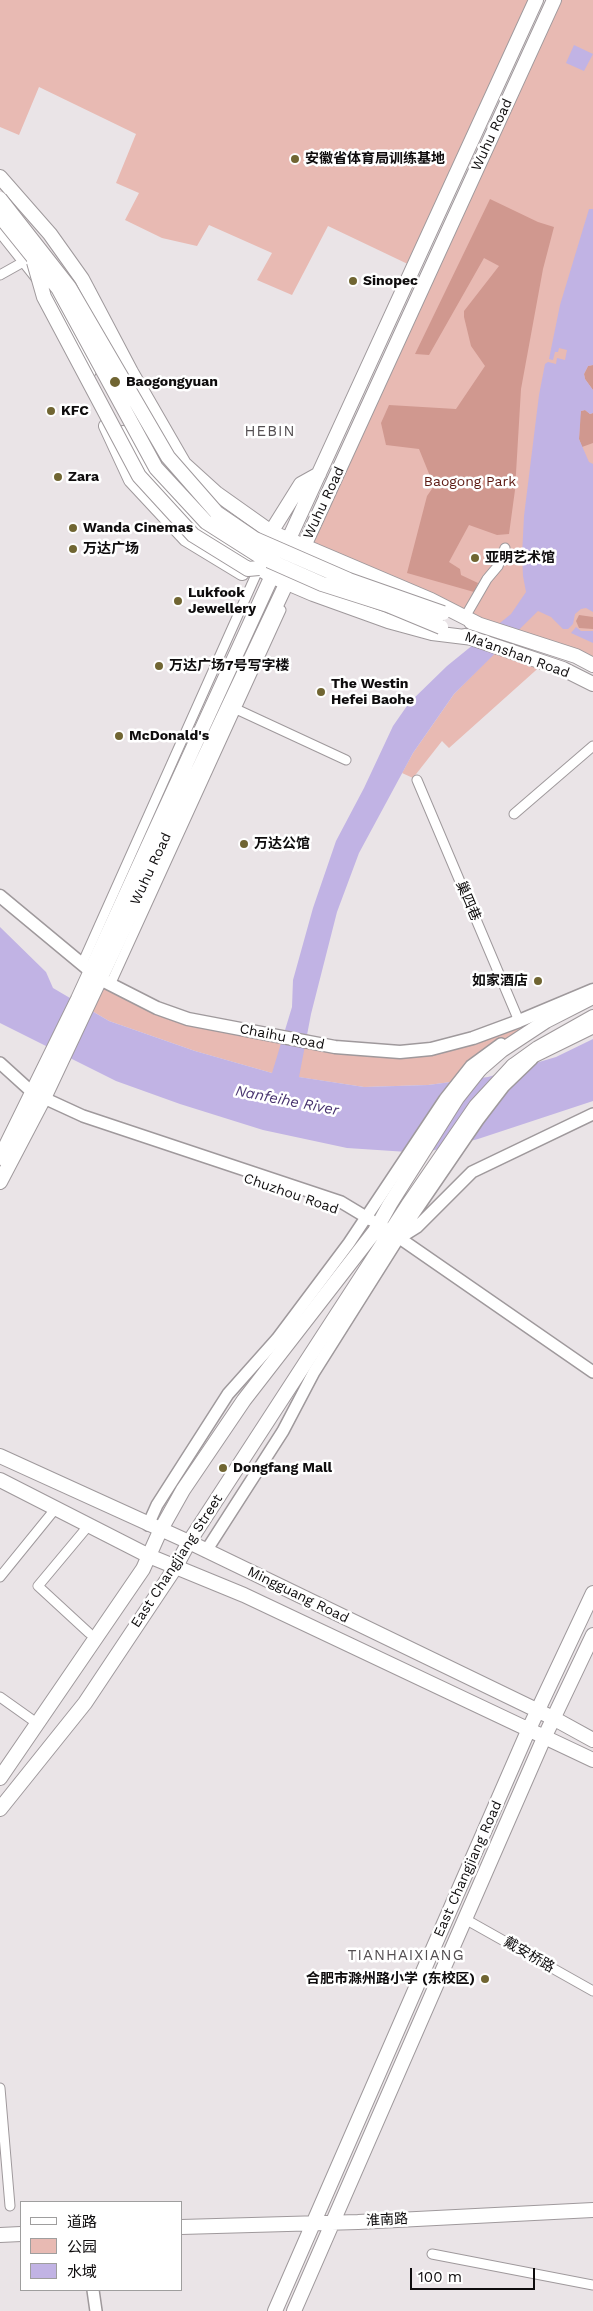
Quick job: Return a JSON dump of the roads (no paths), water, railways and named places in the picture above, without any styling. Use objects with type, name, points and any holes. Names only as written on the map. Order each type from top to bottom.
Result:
[{"type":"main road","name":"Wuhu Road","points":[[96,975],[271,576],[536,0]]},
{"type":"main road","name":"Wuhu Road","points":[[39,1099],[54,1061],[289,584],[304,546],[554,0]]},
{"type":"main road","points":[[0,172],[15,195]]},
{"type":"main road","points":[[0,176],[50,234],[82,279],[130,372],[184,464],[216,493],[271,532],[431,600],[478,624]]},
{"type":"main road","name":"Ma'anshan Road","points":[[0,199],[68,287],[168,456],[217,513],[255,538],[349,580],[576,656],[593,665]]},
{"type":"main road","points":[[0,216],[29,259],[44,297],[139,476],[193,535],[248,569],[259,568],[289,584],[388,621],[432,633],[473,638]]},
{"type":"main road","points":[[0,230],[29,259]]},
{"type":"main road","name":"Ma'anshan Road","points":[[29,259],[58,288],[156,468],[206,522],[261,557],[322,584],[388,605],[441,627],[563,669],[593,684]]},
{"type":"main road","points":[[271,532],[301,484],[319,474]]},
{"type":"main road","name":"Chaihu Road","points":[[0,896],[96,975],[157,1008],[188,1019],[310,1043],[342,1048],[414,1051],[473,1038],[593,990]]},
{"type":"main road","name":"East Changjiang Street","points":[[0,1778],[143,1569],[149,1556],[154,1528],[183,1490],[244,1400],[377,1228],[385,1200],[476,1068],[546,1021],[593,996]]},
{"type":"main road","name":"East Changjiang Street","points":[[0,1809],[84,1703],[176,1568],[189,1542],[393,1238],[476,1106],[513,1066],[538,1048],[593,1017]]},
{"type":"main road","points":[[0,1158],[39,1099]]},
{"type":"main road","points":[[0,1182],[39,1099]]},
{"type":"main road","name":"Mingguang Road","points":[[0,1456],[154,1528],[189,1542],[553,1718],[593,1740]]},
{"type":"main road","name":"Mingguang Road","points":[[0,1480],[149,1556],[244,1595],[459,1695],[528,1731],[593,1760]]},
{"type":"main road","name":"East Changjiang Road","points":[[275,2311],[528,1731],[593,1593]]},
{"type":"main road","name":"East Changjiang Road","points":[[294,2311],[544,1738],[593,1635]]},
{"type":"main road","name":"淮南路","points":[[182,2227],[593,2210]]},
{"type":"main road","points":[[0,2235],[20,2234]]},
{"type":"street","points":[[0,275],[29,259]]},
{"type":"street","points":[[464,617],[487,579],[498,566],[505,548]]},
{"type":"street","points":[[96,975],[259,568]]},
{"type":"street","points":[[96,975],[236,709],[289,584]]},
{"type":"street","points":[[236,709],[346,760]]},
{"type":"street","points":[[514,814],[593,746]]},
{"type":"street","name":"巢四巷","points":[[418,780],[519,1021]]},
{"type":"street","points":[[519,1021],[593,996]]},
{"type":"street","points":[[476,1068],[497,1046],[556,1010],[566,1001]]},
{"type":"street","points":[[411,1210],[504,1086],[532,1059],[593,1029]]},
{"type":"street","name":"Chuzhou Road","points":[[0,1063],[39,1099],[80,1122],[338,1209],[364,1220],[593,1372]]},
{"type":"street","points":[[206,1551],[283,1431],[314,1372],[393,1238],[417,1227],[472,1172],[593,1114]]},
{"type":"street","points":[[154,1528],[157,1505],[228,1394],[278,1339],[364,1220],[385,1200]]},
{"type":"street","name":"Chuzhou Road","points":[[393,1238],[593,1381]]},
{"type":"street","points":[[0,1577],[56,1508]]},
{"type":"street","points":[[89,1525],[38,1586],[89,1633]]},
{"type":"street","points":[[0,1697],[31,1719]]},
{"type":"street","name":"戴安桥路","points":[[465,1919],[593,1991]]},
{"type":"street","points":[[0,2088],[10,2206]]},
{"type":"street","points":[[432,2254],[593,2284]]},
{"type":"street","points":[[93,2291],[96,2311]]},
{"type":"water","points":[[574,45],[593,54],[584,71],[566,63]]},
{"type":"water","name":"Nanfeihe River","points":[[589,209],[593,209],[593,365],[588,366],[584,374],[585,379],[593,390],[593,413],[590,414],[585,410],[581,411],[579,439],[589,462],[593,464],[593,612],[586,608],[581,609],[575,614],[573,624],[568,629],[563,629],[551,617],[538,611],[454,694],[413,753],[359,853],[337,912],[311,1014],[299,1077],[364,1087],[428,1085],[488,1077],[556,1057],[593,1039],[593,1101],[478,1139],[423,1153],[347,1148],[263,1130],[180,1104],[116,1081],[0,1023],[0,927],[46,972],[53,988],[109,1021],[195,1051],[272,1073],[292,1007],[293,980],[313,908],[336,841],[364,788],[393,726],[409,703],[447,666],[511,614],[526,592],[522,555],[524,516],[539,395],[545,364],[548,362],[556,364],[557,358],[565,360],[567,350],[559,348],[558,352],[555,352],[553,360],[549,359],[560,305]]},
{"type":"water","points":[[576,627],[581,631],[593,631],[593,643],[571,633]]},
{"type":"place","name":"安徽省体育局训练基地","points":[[295,159]]},
{"type":"place","name":"Sinopec","points":[[353,281]]},
{"type":"place","name":"Baogongyuan","points":[[115,382]]},
{"type":"place","name":"KFC","points":[[51,411]]},
{"type":"place","name":"Zara","points":[[58,477]]},
{"type":"place","name":"Wanda Cinemas","points":[[73,528]]},
{"type":"place","name":"万达广场","points":[[73,549]]},
{"type":"place","name":"亚明艺术馆","points":[[475,558]]},
{"type":"place","name":"Lukfook Jewellery","points":[[178,601]]},
{"type":"place","name":"万达广场7号写字楼","points":[[159,666]]},
{"type":"place","name":"The Westin Hefei Baohe","points":[[321,692]]},
{"type":"place","name":"McDonald's","points":[[119,736]]},
{"type":"place","name":"万达公馆","points":[[244,844]]},
{"type":"place","name":"如家酒店","points":[[538,981]]},
{"type":"place","name":"Dongfang Mall","points":[[223,1468]]},
{"type":"place","name":"合肥市滁州路小学 (东校区)","points":[[485,1979]]},
{"type":"district","name":"HEBIN","points":[[270,432]]},
{"type":"district","name":"TIANHAIXIANG","points":[[406,1956]]},
{"type":"park label","name":"Baogong Park","points":[[470,482]]}]
